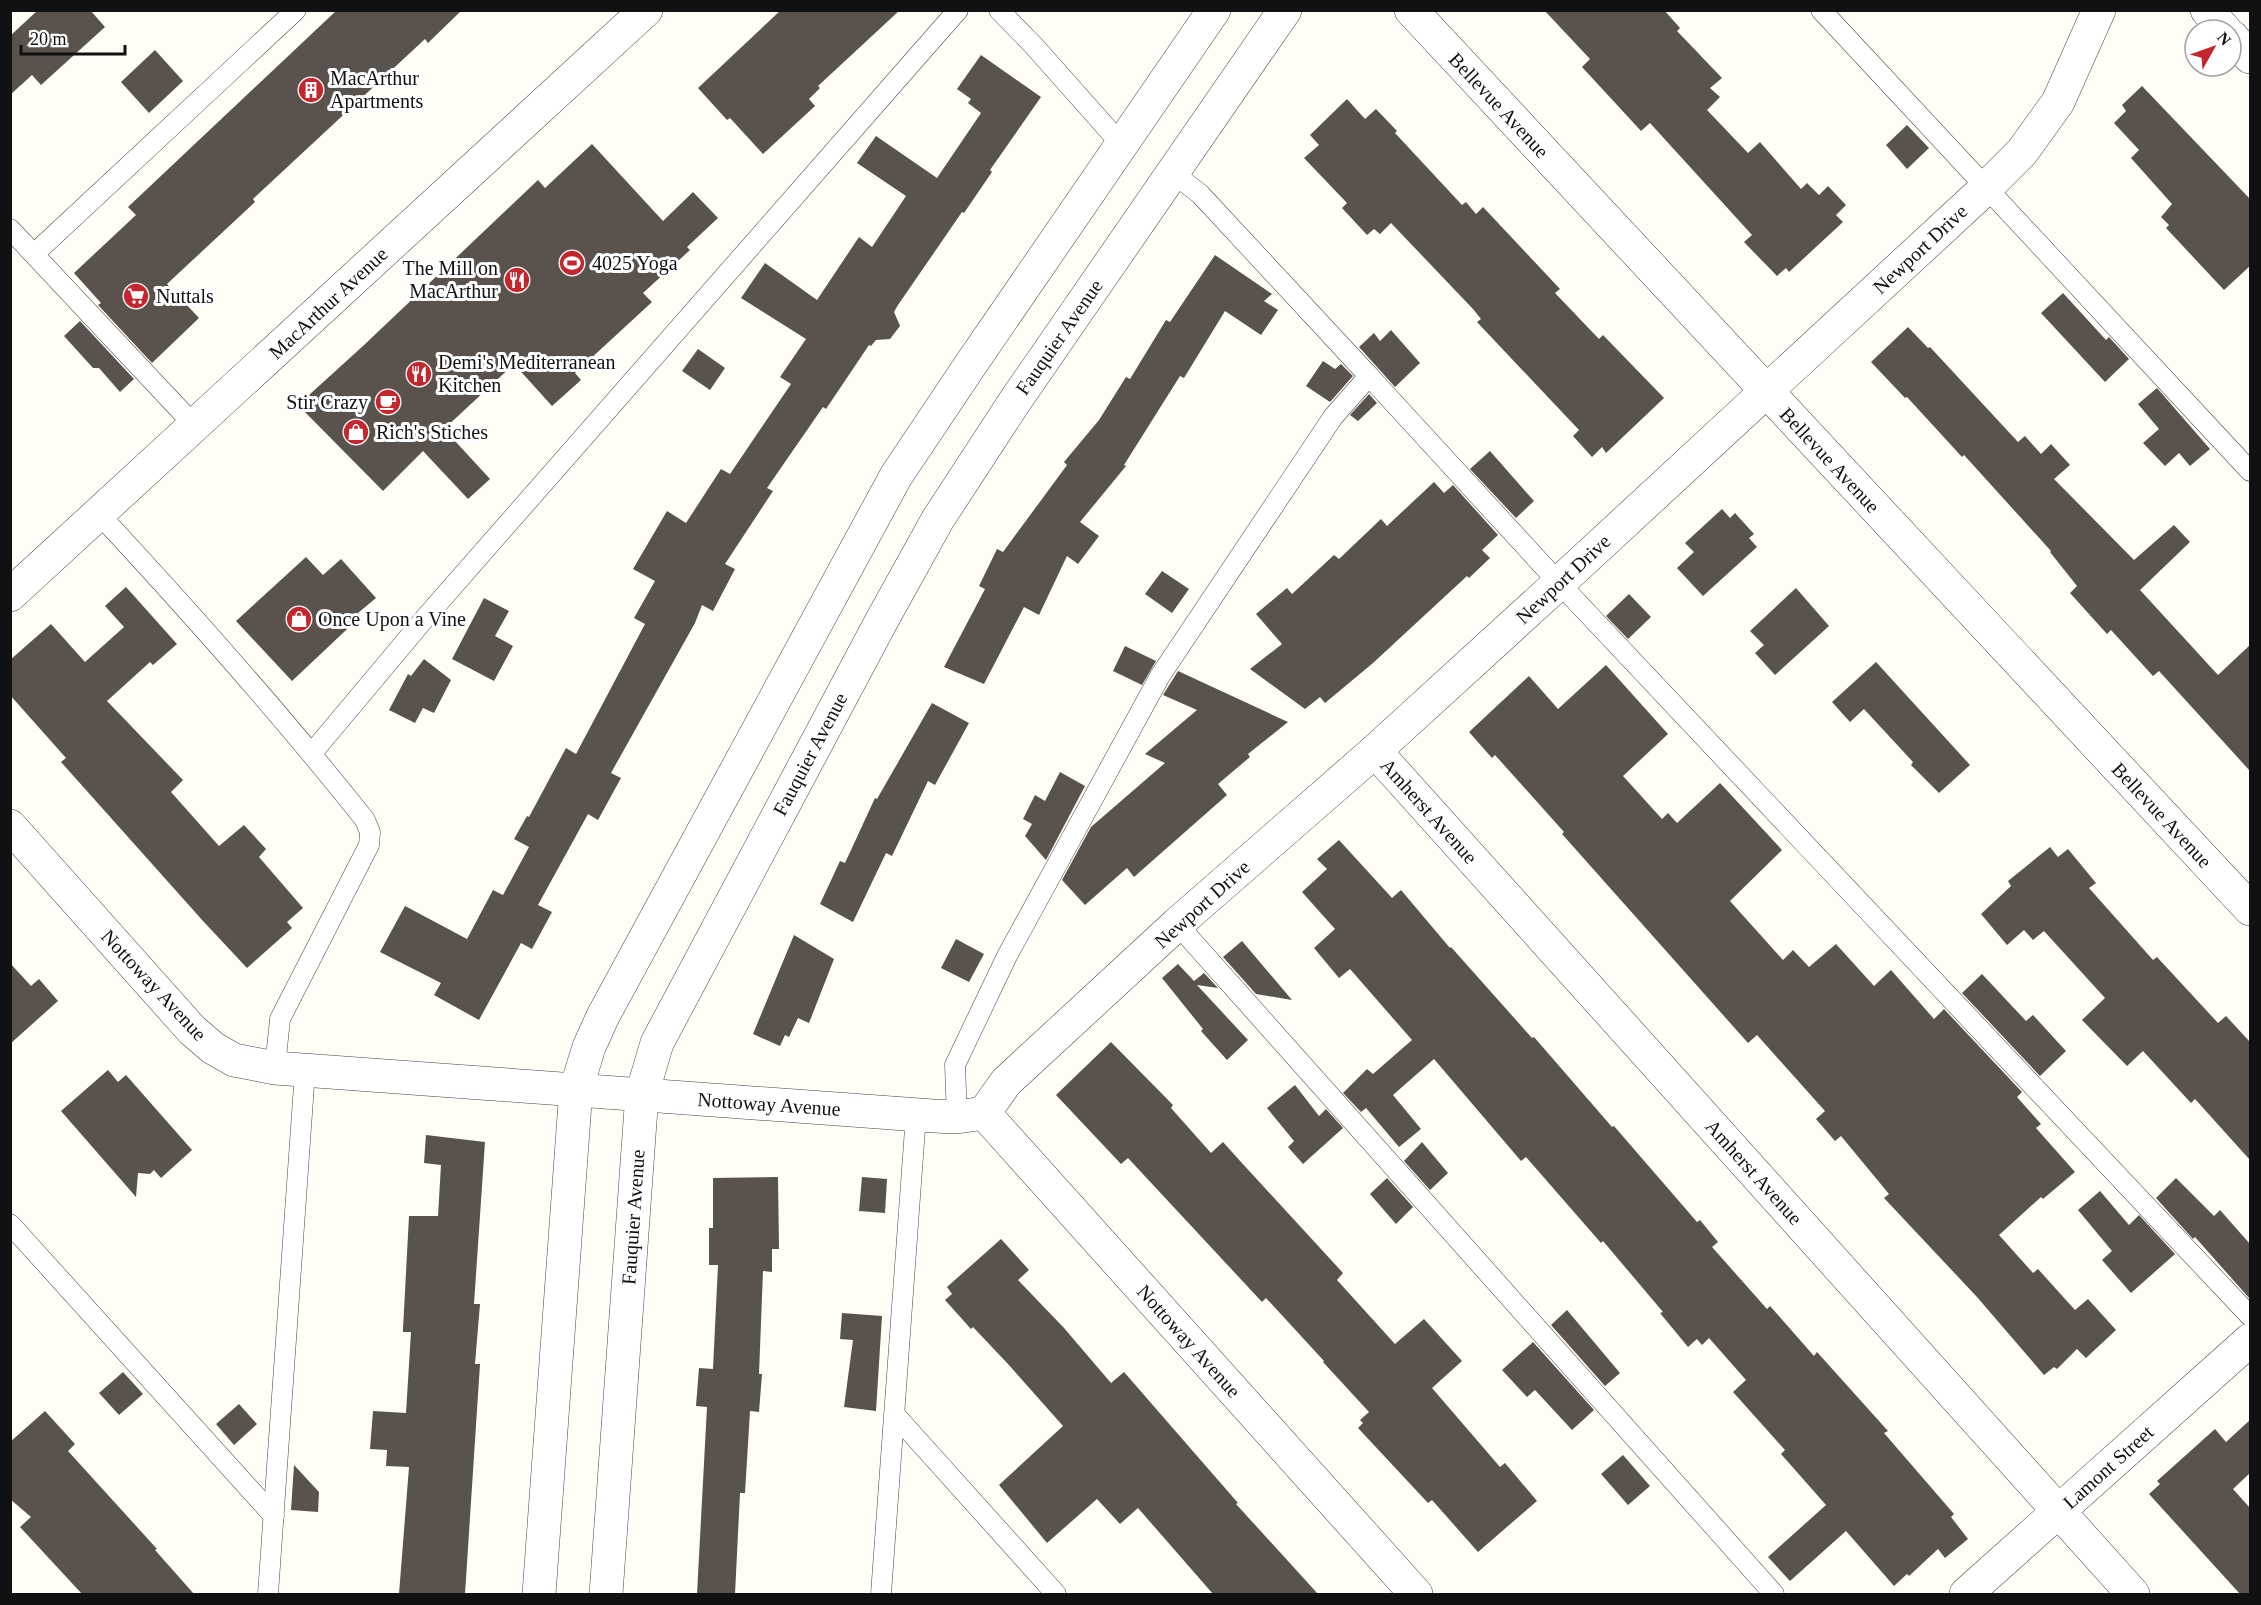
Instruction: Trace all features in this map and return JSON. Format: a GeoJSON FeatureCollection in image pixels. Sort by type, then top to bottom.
{"type":"FeatureCollection","features":[{"type":"Feature","properties":{"kind":"street","name":"MacArthur Avenue"},"geometry":{"type":"LineString","coordinates":[[10,595],[645,10]]}},
{"type":"Feature","properties":{"kind":"street"},"geometry":{"type":"LineString","coordinates":[[539,1594],[576,1089],[589,1047],[603,1016],[896,476],[1214,10]]}},
{"type":"Feature","properties":{"kind":"street","name":"Fauquier Avenue"},"geometry":{"type":"LineString","coordinates":[[606,1594],[642,1094],[657,1043],[938,519],[1021,392],[1285,10]]}},
{"type":"Feature","properties":{"kind":"street","name":"Bellevue Avenue"},"geometry":{"type":"LineString","coordinates":[[1411,10],[2250,909]]}},
{"type":"Feature","properties":{"kind":"street","name":"Newport Drive"},"geometry":{"type":"LineString","coordinates":[[970,1115],[1177,924],[1375,751],[1986,188],[2022,152],[2058,102],[2100,10]]}},
{"type":"Feature","properties":{"kind":"street","name":"Amherst Avenue"},"geometry":{"type":"LineString","coordinates":[[1375,751],[2133,1594]]}},
{"type":"Feature","properties":{"kind":"street","name":"Nottoway Avenue"},"geometry":{"type":"LineString","coordinates":[[10,826],[192,1030],[213,1048],[234,1060],[290,1070],[916,1114],[970,1115],[1416,1594]]}},
{"type":"Feature","properties":{"kind":"street","name":"Lamont Street"},"geometry":{"type":"LineString","coordinates":[[1966,1594],[2250,1340]]}},
{"type":"Feature","properties":{"kind":"lane"},"geometry":{"type":"LineString","coordinates":[[34,254],[296,10]]}},
{"type":"Feature","properties":{"kind":"lane"},"geometry":{"type":"LineString","coordinates":[[312,753],[426,617],[958,10]]}},
{"type":"Feature","properties":{"kind":"lane"},"geometry":{"type":"LineString","coordinates":[[999,10],[1121,144]]}},
{"type":"Feature","properties":{"kind":"lane"},"geometry":{"type":"LineString","coordinates":[[1821,10],[2250,471]]}},
{"type":"Feature","properties":{"kind":"lane"},"geometry":{"type":"LineString","coordinates":[[1173,173],[1200,194],[1559,583],[2250,1316]]}},
{"type":"Feature","properties":{"kind":"lane"},"geometry":{"type":"LineString","coordinates":[[10,229],[195,426]]}},
{"type":"Feature","properties":{"kind":"lane"},"geometry":{"type":"LineString","coordinates":[[970,1115],[955,1065],[1007,956],[1160,676],[1333,417],[1369,376]]}},
{"type":"Feature","properties":{"kind":"lane"},"geometry":{"type":"LineString","coordinates":[[99,514],[312,753],[365,820],[370,832],[369,844],[280,1019],[290,1070],[274,1516],[268,1594]]}},
{"type":"Feature","properties":{"kind":"lane"},"geometry":{"type":"LineString","coordinates":[[1177,924],[1774,1594]]}},
{"type":"Feature","properties":{"kind":"lane"},"geometry":{"type":"LineString","coordinates":[[881,1594],[896,1416],[916,1114]]}},
{"type":"Feature","properties":{"kind":"lane"},"geometry":{"type":"LineString","coordinates":[[10,1224],[274,1516]]}},
{"type":"Feature","properties":{"kind":"lane"},"geometry":{"type":"LineString","coordinates":[[896,1416],[1056,1594]]}},
{"type":"Feature","properties":{"kind":"building"},"geometry":{"type":"Polygon","coordinates":[[[38,10],[90,10],[105,27],[41,85],[32,75],[10,95],[10,36],[38,10]]]}},
{"type":"Feature","properties":{"kind":"building"},"geometry":{"type":"Polygon","coordinates":[[[337,10],[462,10],[428,43],[425,39],[253,199],[255,202],[167,284],[199,318],[152,363],[98,305],[101,303],[74,273],[136,215],[128,207],[337,10]]]}},
{"type":"Feature","properties":{"kind":"building"},"geometry":{"type":"Polygon","coordinates":[[[781,10],[900,10],[818,86],[820,88],[809,99],[815,106],[763,154],[698,88],[781,10]]]}},
{"type":"Feature","properties":{"kind":"building"},"geometry":{"type":"Polygon","coordinates":[[[1544,10],[1664,10],[1680,28],[1677,31],[1722,78],[1710,88],[1720,97],[1707,110],[1748,153],[1760,142],[1801,189],[1807,183],[1819,195],[1828,186],[1846,205],[1836,215],[1843,222],[1789,272],[1786,268],[1777,276],[1744,242],[1752,235],[1650,123],[1641,131],[1582,67],[1590,59],[1544,10]]]}},
{"type":"Feature","properties":{"kind":"building"},"geometry":{"type":"Polygon","coordinates":[[[155,50],[183,81],[149,113],[121,82],[155,50]]]}},
{"type":"Feature","properties":{"kind":"building"},"geometry":{"type":"Polygon","coordinates":[[[981,55],[1041,97],[990,170],[992,172],[964,213],[962,212],[898,305],[894,312],[900,326],[890,339],[876,340],[871,346],[869,345],[826,409],[823,407],[767,488],[773,491],[725,564],[735,569],[713,611],[702,605],[695,623],[611,773],[621,778],[598,820],[588,814],[538,905],[552,912],[532,949],[521,943],[479,1020],[434,995],[441,983],[380,952],[405,906],[467,939],[493,890],[503,895],[529,847],[514,839],[527,816],[529,817],[566,748],[576,754],[645,624],[634,618],[655,581],[633,569],[667,511],[686,523],[721,469],[730,474],[791,384],[780,377],[806,339],[741,298],[765,263],[817,300],[859,237],[872,247],[906,196],[857,163],[876,136],[937,178],[981,113],[968,103],[971,99],[957,89],[981,55]]]}},
{"type":"Feature","properties":{"kind":"building"},"geometry":{"type":"Polygon","coordinates":[[[2142,86],[2250,199],[2250,266],[2224,290],[2166,228],[2169,225],[2161,217],[2172,204],[2131,158],[2139,150],[2114,123],[2126,111],[2122,105],[2142,86]]]}},
{"type":"Feature","properties":{"kind":"building"},"geometry":{"type":"Polygon","coordinates":[[[1347,99],[1365,119],[1376,109],[1397,131],[1395,133],[1462,205],[1466,202],[1476,214],[1483,207],[1560,289],[1555,293],[1599,339],[1603,335],[1664,398],[1606,453],[1602,447],[1592,457],[1573,436],[1579,430],[1477,322],[1481,319],[1473,309],[1391,223],[1380,234],[1374,229],[1367,235],[1342,208],[1347,203],[1304,158],[1319,145],[1310,135],[1347,99]]]}},
{"type":"Feature","properties":{"kind":"building"},"geometry":{"type":"Polygon","coordinates":[[[1907,125],[1929,148],[1907,169],[1886,145],[1907,125]]]}},
{"type":"Feature","properties":{"kind":"building"},"geometry":{"type":"Polygon","coordinates":[[[592,144],[663,221],[693,192],[718,218],[687,247],[690,250],[643,293],[652,302],[575,373],[581,380],[552,406],[514,364],[444,429],[490,479],[468,499],[423,451],[383,491],[298,405],[538,180],[545,188],[592,144]]]}},
{"type":"Feature","properties":{"kind":"building"},"geometry":{"type":"Polygon","coordinates":[[[1215,255],[1272,294],[1264,301],[1278,310],[1261,335],[1225,311],[1184,378],[1180,376],[1124,465],[1126,466],[1080,522],[1099,536],[1078,564],[1067,556],[1039,615],[1024,607],[984,684],[944,667],[985,589],[979,586],[997,549],[1003,552],[1067,465],[1064,462],[1099,420],[1126,377],[1130,379],[1166,320],[1170,322],[1215,255]]]}},
{"type":"Feature","properties":{"kind":"building"},"geometry":{"type":"Polygon","coordinates":[[[2063,293],[2106,340],[2109,337],[2129,359],[2105,382],[2041,313],[2063,293]]]}},
{"type":"Feature","properties":{"kind":"building"},"geometry":{"type":"Polygon","coordinates":[[[80,321],[134,379],[120,392],[99,368],[93,368],[64,336],[80,321]]]}},
{"type":"Feature","properties":{"kind":"building"},"geometry":{"type":"Polygon","coordinates":[[[1908,327],[1928,348],[1930,347],[2018,442],[2025,436],[2041,454],[2051,444],[2070,465],[2054,479],[2134,560],[2174,525],[2190,542],[2140,590],[2218,675],[2250,645],[2250,771],[2159,671],[2153,676],[2111,630],[2107,634],[2070,593],[2077,586],[2051,551],[1964,455],[1962,457],[1871,362],[1908,327]]]}},
{"type":"Feature","properties":{"kind":"building"},"geometry":{"type":"Polygon","coordinates":[[[1391,330],[1420,363],[1395,387],[1359,347],[1374,333],[1380,341],[1391,330]]]}},
{"type":"Feature","properties":{"kind":"building"},"geometry":{"type":"Polygon","coordinates":[[[698,349],[725,368],[710,390],[682,371],[698,349]]]}},
{"type":"Feature","properties":{"kind":"building"},"geometry":{"type":"Polygon","coordinates":[[[1323,361],[1335,369],[1341,364],[1353,376],[1330,402],[1306,386],[1323,361]]]}},
{"type":"Feature","properties":{"kind":"building"},"geometry":{"type":"Polygon","coordinates":[[[2157,388],[2210,449],[2190,466],[2179,453],[2165,466],[2143,443],[2159,429],[2138,404],[2157,388]]]}},
{"type":"Feature","properties":{"kind":"building"},"geometry":{"type":"Polygon","coordinates":[[[1369,394],[1377,403],[1358,421],[1350,415],[1369,394]]]}},
{"type":"Feature","properties":{"kind":"building"},"geometry":{"type":"Polygon","coordinates":[[[1490,451],[1534,501],[1516,518],[1470,469],[1490,451]]]}},
{"type":"Feature","properties":{"kind":"building"},"geometry":{"type":"Polygon","coordinates":[[[1434,482],[1444,493],[1453,485],[1498,535],[1482,550],[1490,558],[1325,703],[1320,697],[1305,709],[1250,669],[1282,644],[1256,614],[1287,588],[1292,594],[1334,555],[1339,559],[1381,519],[1387,526],[1434,482]]]}},
{"type":"Feature","properties":{"kind":"building"},"geometry":{"type":"Polygon","coordinates":[[[1722,509],[1730,518],[1735,513],[1754,534],[1749,538],[1757,547],[1703,596],[1677,568],[1694,552],[1685,543],[1722,509]]]}},
{"type":"Feature","properties":{"kind":"building","name":"Once Upon a Vine"},"geometry":{"type":"Polygon","coordinates":[[[306,557],[323,575],[341,559],[376,598],[358,613],[361,616],[292,681],[236,621],[306,557]]]}},
{"type":"Feature","properties":{"kind":"building"},"geometry":{"type":"Polygon","coordinates":[[[1162,571],[1189,589],[1172,613],[1145,594],[1162,571]]]}},
{"type":"Feature","properties":{"kind":"building"},"geometry":{"type":"Polygon","coordinates":[[[126,587],[177,644],[153,665],[150,662],[107,701],[183,780],[171,792],[219,846],[244,825],[266,849],[259,857],[303,908],[287,922],[292,928],[247,968],[61,762],[66,758],[10,695],[10,660],[51,624],[85,662],[124,627],[105,606],[126,587]]]}},
{"type":"Feature","properties":{"kind":"building"},"geometry":{"type":"Polygon","coordinates":[[[1796,588],[1829,626],[1775,675],[1755,653],[1764,645],[1750,631],[1796,588]]]}},
{"type":"Feature","properties":{"kind":"building"},"geometry":{"type":"Polygon","coordinates":[[[1629,594],[1651,617],[1628,639],[1606,616],[1629,594]]]}},
{"type":"Feature","properties":{"kind":"building"},"geometry":{"type":"Polygon","coordinates":[[[484,598],[509,611],[495,636],[513,646],[494,681],[452,659],[484,598]]]}},
{"type":"Feature","properties":{"kind":"building"},"geometry":{"type":"Polygon","coordinates":[[[1125,646],[1156,661],[1142,685],[1113,671],[1125,646]]]}},
{"type":"Feature","properties":{"kind":"building"},"geometry":{"type":"Polygon","coordinates":[[[424,659],[451,680],[434,713],[423,708],[415,723],[389,710],[408,674],[411,676],[424,659]]]}},
{"type":"Feature","properties":{"kind":"building"},"geometry":{"type":"Polygon","coordinates":[[[1876,662],[1970,765],[1939,793],[1911,765],[1913,762],[1864,709],[1850,722],[1832,702],[1876,662]]]}},
{"type":"Feature","properties":{"kind":"building"},"geometry":{"type":"Polygon","coordinates":[[[1606,665],[1668,734],[1623,776],[1662,819],[1668,813],[1677,823],[1720,783],[1782,850],[1730,901],[1783,960],[1793,950],[1809,967],[1836,944],[1874,986],[1891,970],[1934,1019],[1944,1009],[2022,1092],[2017,1097],[2041,1124],[2036,1128],[2075,1172],[2043,1199],[2041,1197],[1999,1235],[2033,1273],[2038,1269],[2075,1310],[2088,1299],[2116,1330],[2086,1358],[2077,1349],[2057,1369],[2054,1367],[2044,1375],[1977,1297],[1884,1198],[1889,1194],[1841,1136],[1835,1141],[1816,1119],[1825,1111],[1757,1035],[1748,1043],[1562,834],[1564,832],[1495,755],[1492,758],[1469,732],[1529,676],[1558,709],[1606,665]]]}},
{"type":"Feature","properties":{"kind":"building"},"geometry":{"type":"Polygon","coordinates":[[[1178,671],[1288,722],[1248,754],[1250,757],[1218,784],[1227,795],[1134,877],[1127,868],[1085,905],[1062,880],[1091,827],[1165,763],[1145,754],[1197,710],[1163,695],[1178,671]]]}},
{"type":"Feature","properties":{"kind":"building"},"geometry":{"type":"Polygon","coordinates":[[[932,703],[969,723],[935,785],[928,781],[892,856],[886,853],[853,922],[820,904],[840,861],[845,863],[875,798],[877,799],[932,703]]]}},
{"type":"Feature","properties":{"kind":"building"},"geometry":{"type":"Polygon","coordinates":[[[1060,772],[1085,786],[1046,860],[1025,836],[1032,824],[1023,819],[1035,795],[1045,801],[1060,772]]]}},
{"type":"Feature","properties":{"kind":"building"},"geometry":{"type":"Polygon","coordinates":[[[1339,840],[1392,898],[1401,890],[1450,948],[1532,1038],[1534,1037],[1697,1222],[1700,1220],[1718,1242],[1712,1247],[1767,1309],[1770,1306],[1814,1356],[1817,1352],[1888,1431],[1884,1433],[1954,1514],[1951,1517],[1968,1539],[1945,1558],[1938,1549],[1909,1576],[1907,1574],[1894,1586],[1846,1531],[1790,1581],[1768,1557],[1826,1505],[1781,1454],[1785,1450],[1733,1392],[1746,1380],[1709,1338],[1702,1345],[1697,1339],[1688,1347],[1660,1313],[1663,1312],[1603,1241],[1601,1243],[1526,1157],[1521,1161],[1434,1059],[1393,1095],[1421,1129],[1399,1147],[1366,1108],[1361,1112],[1343,1093],[1367,1069],[1373,1074],[1412,1040],[1350,969],[1339,978],[1314,948],[1335,929],[1302,892],[1327,869],[1317,859],[1339,840]]]}},
{"type":"Feature","properties":{"kind":"building"},"geometry":{"type":"Polygon","coordinates":[[[2050,847],[2058,857],[2068,849],[2096,883],[2089,888],[2153,960],[2157,957],[2218,1023],[2226,1016],[2250,1042],[2250,1160],[2195,1099],[2191,1103],[2143,1051],[2127,1066],[2082,1020],[2105,998],[2044,931],[2033,940],[2024,930],[2007,945],[1981,914],[2011,886],[2008,881],[2050,847]]]}},
{"type":"Feature","properties":{"kind":"building"},"geometry":{"type":"Polygon","coordinates":[[[794,935],[834,959],[809,1023],[798,1018],[789,1037],[785,1035],[780,1046],[753,1034],[794,935]]]}},
{"type":"Feature","properties":{"kind":"building"},"geometry":{"type":"Polygon","coordinates":[[[956,939],[984,954],[969,982],[941,968],[956,939]]]}},
{"type":"Feature","properties":{"kind":"building"},"geometry":{"type":"Polygon","coordinates":[[[1242,941],[1292,1000],[1256,994],[1223,957],[1242,941]]]}},
{"type":"Feature","properties":{"kind":"building"},"geometry":{"type":"Polygon","coordinates":[[[10,963],[31,986],[39,979],[58,1001],[10,1044],[10,963]]]}},
{"type":"Feature","properties":{"kind":"building"},"geometry":{"type":"Polygon","coordinates":[[[1178,964],[1194,981],[1204,973],[1218,988],[1197,985],[1248,1040],[1227,1060],[1201,1031],[1203,1029],[1162,978],[1178,964]]]}},
{"type":"Feature","properties":{"kind":"building"},"geometry":{"type":"Polygon","coordinates":[[[1982,974],[2026,1021],[2033,1015],[2066,1051],[2040,1076],[1962,993],[1982,974]]]}},
{"type":"Feature","properties":{"kind":"building"},"geometry":{"type":"Polygon","coordinates":[[[1111,1042],[1173,1105],[1171,1108],[1211,1153],[1223,1142],[1343,1273],[1337,1280],[1395,1344],[1424,1319],[1462,1361],[1432,1388],[1500,1467],[1505,1463],[1537,1501],[1478,1552],[1432,1500],[1428,1503],[1358,1428],[1363,1423],[1360,1420],[1369,1412],[1266,1298],[1262,1302],[1128,1158],[1121,1164],[1056,1095],[1111,1042]]]}},
{"type":"Feature","properties":{"kind":"building"},"geometry":{"type":"Polygon","coordinates":[[[108,1070],[118,1082],[126,1075],[192,1150],[161,1178],[154,1170],[150,1174],[138,1173],[136,1197],[61,1111],[108,1070]]]}},
{"type":"Feature","properties":{"kind":"building"},"geometry":{"type":"Polygon","coordinates":[[[1295,1085],[1319,1116],[1326,1109],[1343,1128],[1303,1164],[1288,1147],[1294,1141],[1267,1108],[1295,1085]]]}},
{"type":"Feature","properties":{"kind":"building"},"geometry":{"type":"Polygon","coordinates":[[[426,1135],[485,1142],[474,1304],[480,1304],[475,1364],[480,1364],[465,1594],[399,1594],[409,1467],[386,1466],[387,1450],[370,1449],[373,1411],[406,1413],[411,1332],[403,1332],[403,1329],[409,1216],[438,1216],[441,1165],[424,1163],[426,1135]]]}},
{"type":"Feature","properties":{"kind":"building"},"geometry":{"type":"Polygon","coordinates":[[[1422,1142],[1448,1173],[1430,1190],[1404,1161],[1422,1142]]]}},
{"type":"Feature","properties":{"kind":"building"},"geometry":{"type":"Polygon","coordinates":[[[778,1177],[779,1249],[772,1249],[772,1272],[763,1271],[759,1374],[762,1374],[759,1412],[750,1411],[745,1493],[740,1493],[735,1594],[697,1594],[707,1407],[696,1406],[699,1368],[713,1369],[718,1265],[709,1265],[709,1228],[713,1228],[713,1178],[778,1177]]]}},
{"type":"Feature","properties":{"kind":"building"},"geometry":{"type":"Polygon","coordinates":[[[862,1177],[887,1179],[885,1213],[859,1211],[862,1177]]]}},
{"type":"Feature","properties":{"kind":"building"},"geometry":{"type":"Polygon","coordinates":[[[1387,1178],[1413,1207],[1396,1224],[1370,1194],[1387,1178]]]}},
{"type":"Feature","properties":{"kind":"building"},"geometry":{"type":"Polygon","coordinates":[[[2176,1178],[2214,1216],[2220,1210],[2250,1244],[2250,1299],[2195,1237],[2193,1239],[2156,1198],[2176,1178]]]}},
{"type":"Feature","properties":{"kind":"building"},"geometry":{"type":"Polygon","coordinates":[[[2100,1191],[2129,1225],[2139,1215],[2175,1254],[2131,1293],[2102,1260],[2112,1251],[2078,1210],[2100,1191]]]}},
{"type":"Feature","properties":{"kind":"building"},"geometry":{"type":"Polygon","coordinates":[[[1001,1239],[1029,1270],[1018,1280],[1064,1328],[1111,1383],[1124,1372],[1238,1503],[1236,1504],[1318,1594],[1213,1594],[1138,1508],[1120,1524],[1097,1499],[1047,1543],[999,1485],[1063,1426],[1008,1364],[973,1327],[971,1329],[945,1300],[952,1294],[947,1287],[1001,1239]]]}},
{"type":"Feature","properties":{"kind":"building"},"geometry":{"type":"Polygon","coordinates":[[[1567,1310],[1620,1373],[1605,1386],[1551,1325],[1567,1310]]]}},
{"type":"Feature","properties":{"kind":"building"},"geometry":{"type":"Polygon","coordinates":[[[842,1313],[882,1316],[876,1411],[844,1407],[853,1340],[840,1339],[842,1313]]]}},
{"type":"Feature","properties":{"kind":"building"},"geometry":{"type":"Polygon","coordinates":[[[1533,1342],[1594,1410],[1572,1430],[1535,1390],[1527,1397],[1502,1370],[1533,1342]]]}},
{"type":"Feature","properties":{"kind":"building"},"geometry":{"type":"Polygon","coordinates":[[[123,1372],[143,1394],[119,1415],[99,1393],[123,1372]]]}},
{"type":"Feature","properties":{"kind":"building"},"geometry":{"type":"Polygon","coordinates":[[[239,1404],[257,1424],[234,1445],[216,1424],[239,1404]]]}},
{"type":"Feature","properties":{"kind":"building"},"geometry":{"type":"Polygon","coordinates":[[[45,1411],[75,1444],[68,1451],[157,1549],[155,1550],[194,1594],[82,1594],[20,1527],[31,1517],[10,1499],[10,1442],[45,1411]]]}},
{"type":"Feature","properties":{"kind":"building"},"geometry":{"type":"Polygon","coordinates":[[[2250,1420],[2250,1473],[2233,1489],[2250,1508],[2250,1594],[2240,1594],[2149,1494],[2160,1484],[2157,1481],[2215,1429],[2226,1442],[2250,1420]]]}},
{"type":"Feature","properties":{"kind":"building"},"geometry":{"type":"Polygon","coordinates":[[[1623,1455],[1650,1486],[1628,1505],[1601,1474],[1623,1455]]]}},
{"type":"Feature","properties":{"kind":"building"},"geometry":{"type":"Polygon","coordinates":[[[294,1465],[319,1492],[318,1512],[291,1510],[294,1465]]]}},
{"type":"Feature","properties":{"kind":"place","name":"MacArthur Apartments"},"geometry":{"type":"Point","coordinates":[311,90]}},
{"type":"Feature","properties":{"kind":"place","name":"4025 Yoga"},"geometry":{"type":"Point","coordinates":[572,263]}},
{"type":"Feature","properties":{"kind":"place","name":"The Mill on MacArthur"},"geometry":{"type":"Point","coordinates":[517,280]}},
{"type":"Feature","properties":{"kind":"place","name":"Nuttals"},"geometry":{"type":"Point","coordinates":[136,296]}},
{"type":"Feature","properties":{"kind":"place","name":"Demi's Mediterranean Kitchen"},"geometry":{"type":"Point","coordinates":[419,374]}},
{"type":"Feature","properties":{"kind":"place","name":"Stir Crazy"},"geometry":{"type":"Point","coordinates":[388,402]}},
{"type":"Feature","properties":{"kind":"place","name":"Rich's Stiches"},"geometry":{"type":"Point","coordinates":[356,432]}},
{"type":"Feature","properties":{"kind":"place","name":"Once Upon a Vine"},"geometry":{"type":"Point","coordinates":[299,619]}}]}
